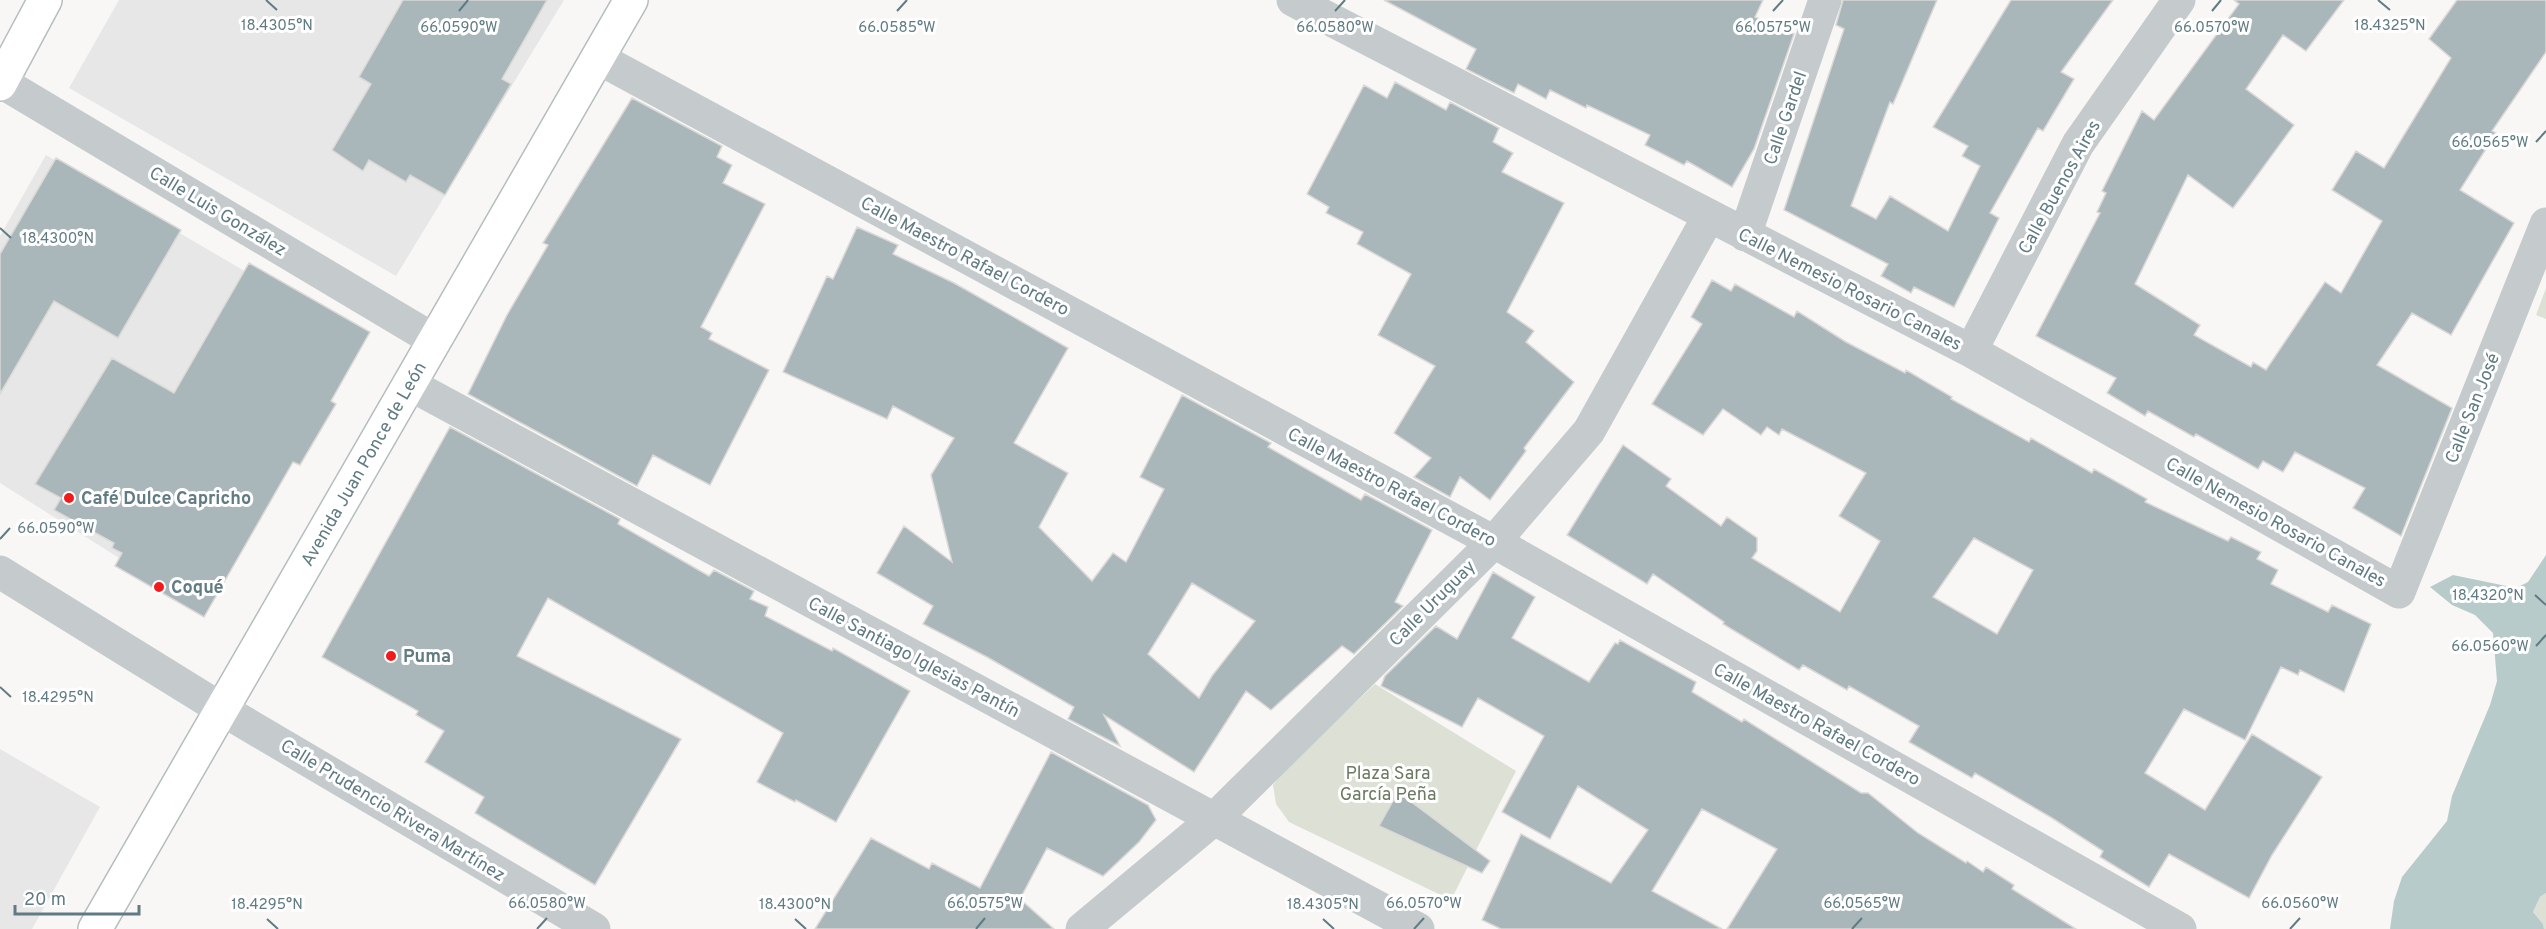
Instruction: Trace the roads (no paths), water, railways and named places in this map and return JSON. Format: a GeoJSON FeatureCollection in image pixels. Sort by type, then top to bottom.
{"type":"FeatureCollection","features":[{"type":"Feature","properties":{"kind":"main road"},"geometry":{"type":"LineString","coordinates":[[1,83],[45,0]]}},
{"type":"Feature","properties":{"kind":"main road","name":"Avenida Juan Ponce de León"},"geometry":{"type":"LineString","coordinates":[[95,929],[411,385],[434,340],[631,0]]}},
{"type":"Feature","properties":{"kind":"street","name":"Calle Nemesio Rosario Canales"},"geometry":{"type":"LineString","coordinates":[[1293,0],[1971,351],[2399,592]]}},
{"type":"Feature","properties":{"kind":"street","name":"Calle Gardel"},"geometry":{"type":"LineString","coordinates":[[1745,236],[1825,0]]}},
{"type":"Feature","properties":{"kind":"street","name":"Calle Buenos Aires"},"geometry":{"type":"LineString","coordinates":[[1971,351],[2078,144],[2179,0]]}},
{"type":"Feature","properties":{"kind":"street","name":"Calle Maestro Rafael Cordero"},"geometry":{"type":"LineString","coordinates":[[598,58],[1494,542],[2180,929]]}},
{"type":"Feature","properties":{"kind":"street","name":"Calle Luis González"},"geometry":{"type":"LineString","coordinates":[[1,83],[434,340]]}},
{"type":"Feature","properties":{"kind":"street","name":"Calle Uruguay"},"geometry":{"type":"LineString","coordinates":[[1082,929],[1214,819],[1494,542],[1589,431],[1709,216]]}},
{"type":"Feature","properties":{"kind":"street","name":"Calle San José"},"geometry":{"type":"LineString","coordinates":[[2399,592],[2546,224]]}},
{"type":"Feature","properties":{"kind":"street","name":"Calle Santiago Iglesias Pantín"},"geometry":{"type":"LineString","coordinates":[[411,385],[1418,929]]}},
{"type":"Feature","properties":{"kind":"street","name":"Calle Prudencio Rivera Martínez"},"geometry":{"type":"LineString","coordinates":[[0,572],[223,710],[594,929]]}},
{"type":"Feature","properties":{"kind":"place","name":"Café Dulce Capricho"},"geometry":{"type":"Point","coordinates":[69,498]}},
{"type":"Feature","properties":{"kind":"place","name":"Coqué"},"geometry":{"type":"Point","coordinates":[159,587]}},
{"type":"Feature","properties":{"kind":"place","name":"Puma"},"geometry":{"type":"Point","coordinates":[391,656]}},
{"type":"Feature","properties":{"kind":"park label","name":"Plaza Sara García Peña"},"geometry":{"type":"Point","coordinates":[1388,783]}}]}
